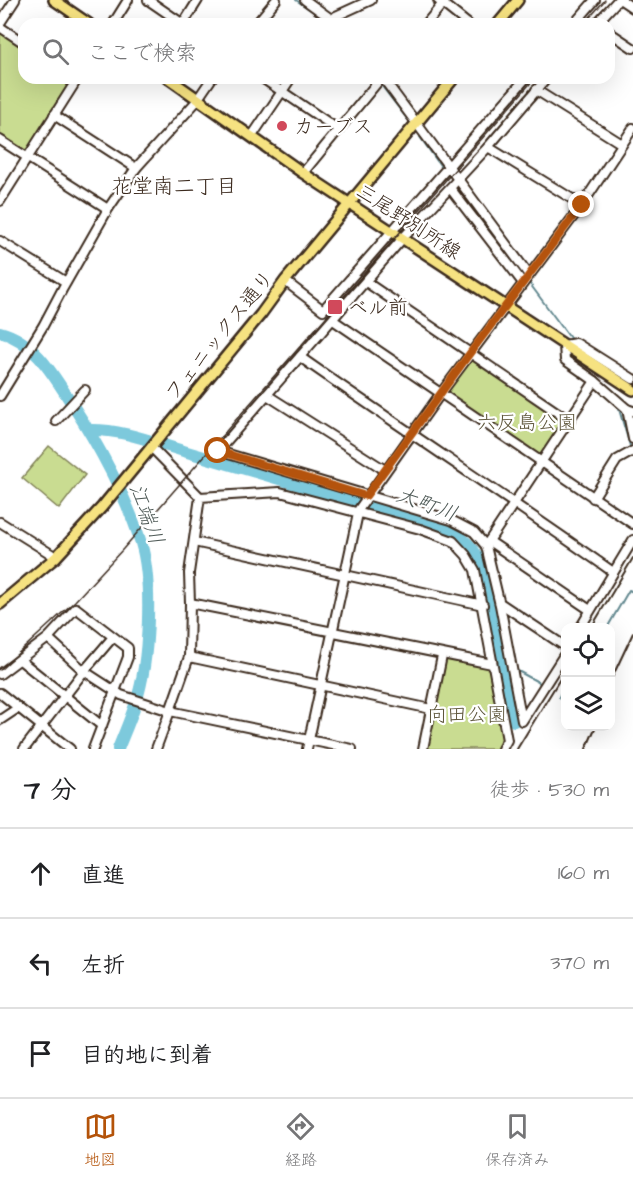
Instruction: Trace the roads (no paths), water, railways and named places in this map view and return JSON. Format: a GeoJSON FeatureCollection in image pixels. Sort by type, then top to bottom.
{"type":"FeatureCollection","features":[{"type":"Feature","properties":{"kind":"main road"},"geometry":{"type":"LineString","coordinates":[[54,0],[81,18]]}},
{"type":"Feature","properties":{"kind":"main road"},"geometry":{"type":"LineString","coordinates":[[503,18],[518,0]]}},
{"type":"Feature","properties":{"kind":"main road","name":"三尾野別所線"},"geometry":{"type":"LineString","coordinates":[[177,84],[303,173],[633,390]]}},
{"type":"Feature","properties":{"kind":"main road","name":"フェニックス通り"},"geometry":{"type":"LineString","coordinates":[[0,604],[56,557],[102,507],[285,281],[449,84]]}},
{"type":"Feature","properties":{"kind":"street"},"geometry":{"type":"LineString","coordinates":[[15,0],[0,25],[18,38]]}},
{"type":"Feature","properties":{"kind":"street"},"geometry":{"type":"LineString","coordinates":[[117,18],[128,0]]}},
{"type":"Feature","properties":{"kind":"street"},"geometry":{"type":"LineString","coordinates":[[148,0],[174,18]]}},
{"type":"Feature","properties":{"kind":"street"},"geometry":{"type":"LineString","coordinates":[[187,18],[198,0]]}},
{"type":"Feature","properties":{"kind":"street"},"geometry":{"type":"LineString","coordinates":[[261,18],[276,0]]}},
{"type":"Feature","properties":{"kind":"street"},"geometry":{"type":"LineString","coordinates":[[306,0],[327,18]]}},
{"type":"Feature","properties":{"kind":"street"},"geometry":{"type":"LineString","coordinates":[[339,18],[371,0]]}},
{"type":"Feature","properties":{"kind":"street"},"geometry":{"type":"LineString","coordinates":[[579,18],[595,0]]}},
{"type":"Feature","properties":{"kind":"street"},"geometry":{"type":"LineString","coordinates":[[602,18],[620,0],[633,8]]}},
{"type":"Feature","properties":{"kind":"street"},"geometry":{"type":"LineString","coordinates":[[430,18],[442,1],[461,18]]}},
{"type":"Feature","properties":{"kind":"street"},"geometry":{"type":"LineString","coordinates":[[615,36],[633,48]]}},
{"type":"Feature","properties":{"kind":"street"},"geometry":{"type":"LineString","coordinates":[[0,201],[73,84]]}},
{"type":"Feature","properties":{"kind":"street"},"geometry":{"type":"LineString","coordinates":[[0,396],[42,328],[108,209],[136,168],[190,109],[208,84]]}},
{"type":"Feature","properties":{"kind":"street"},"geometry":{"type":"LineString","coordinates":[[271,84],[339,130]]}},
{"type":"Feature","properties":{"kind":"street"},"geometry":{"type":"LineString","coordinates":[[252,136],[287,84]]}},
{"type":"Feature","properties":{"kind":"street"},"geometry":{"type":"LineString","coordinates":[[303,173],[377,84]]}},
{"type":"Feature","properties":{"kind":"street"},"geometry":{"type":"LineString","coordinates":[[387,84],[529,275]]}},
{"type":"Feature","properties":{"kind":"street"},"geometry":{"type":"LineString","coordinates":[[285,281],[323,310],[521,84]]}},
{"type":"Feature","properties":{"kind":"street"},"geometry":{"type":"LineString","coordinates":[[542,84],[488,147],[403,238],[218,451],[365,498],[462,524],[488,544],[590,610]]}},
{"type":"Feature","properties":{"kind":"street"},"geometry":{"type":"LineString","coordinates":[[536,90],[622,144]]}},
{"type":"Feature","properties":{"kind":"street"},"geometry":{"type":"LineString","coordinates":[[54,115],[136,168]]}},
{"type":"Feature","properties":{"kind":"street"},"geometry":{"type":"LineString","coordinates":[[308,745],[358,510],[410,434],[582,205],[633,128]]}},
{"type":"Feature","properties":{"kind":"street"},"geometry":{"type":"LineString","coordinates":[[0,140],[108,209]]}},
{"type":"Feature","properties":{"kind":"street"},"geometry":{"type":"LineString","coordinates":[[488,147],[582,205]]}},
{"type":"Feature","properties":{"kind":"street"},"geometry":{"type":"LineString","coordinates":[[450,188],[523,283]]}},
{"type":"Feature","properties":{"kind":"street"},"geometry":{"type":"LineString","coordinates":[[0,241],[66,282]]}},
{"type":"Feature","properties":{"kind":"street"},"geometry":{"type":"LineString","coordinates":[[366,282],[570,421]]}},
{"type":"Feature","properties":{"kind":"street"},"geometry":{"type":"LineString","coordinates":[[333,320],[541,464],[633,524]]}},
{"type":"Feature","properties":{"kind":"street"},"geometry":{"type":"LineString","coordinates":[[633,379],[576,343],[564,345],[565,360],[630,410],[633,439]]}},
{"type":"Feature","properties":{"kind":"street"},"geometry":{"type":"LineString","coordinates":[[300,357],[613,572]]}},
{"type":"Feature","properties":{"kind":"street"},"geometry":{"type":"LineString","coordinates":[[561,658],[522,721],[488,544],[595,381]]}},
{"type":"Feature","properties":{"kind":"street"},"geometry":{"type":"LineString","coordinates":[[56,421],[86,390]]}},
{"type":"Feature","properties":{"kind":"street"},"geometry":{"type":"LineString","coordinates":[[267,395],[385,470]]}},
{"type":"Feature","properties":{"kind":"street"},"geometry":{"type":"LineString","coordinates":[[151,447],[200,497],[280,492],[358,510],[453,541],[471,562],[483,605],[507,740],[502,749]]}},
{"type":"Feature","properties":{"kind":"street"},"geometry":{"type":"LineString","coordinates":[[593,498],[617,460],[633,451]]}},
{"type":"Feature","properties":{"kind":"street"},"geometry":{"type":"LineString","coordinates":[[156,749],[168,710],[189,657],[189,573],[200,497]]}},
{"type":"Feature","properties":{"kind":"street"},"geometry":{"type":"LineString","coordinates":[[0,522],[56,557]]}},
{"type":"Feature","properties":{"kind":"street"},"geometry":{"type":"LineString","coordinates":[[582,623],[633,540]]}},
{"type":"Feature","properties":{"kind":"street"},"geometry":{"type":"LineString","coordinates":[[194,542],[483,605]]}},
{"type":"Feature","properties":{"kind":"street"},"geometry":{"type":"LineString","coordinates":[[190,603],[332,631],[442,656],[492,664]]}},
{"type":"Feature","properties":{"kind":"street"},"geometry":{"type":"LineString","coordinates":[[500,603],[561,646]]}},
{"type":"Feature","properties":{"kind":"street"},"geometry":{"type":"LineString","coordinates":[[0,674],[48,638],[76,608],[128,648],[119,693],[93,749]]}},
{"type":"Feature","properties":{"kind":"street"},"geometry":{"type":"LineString","coordinates":[[24,749],[113,637]]}},
{"type":"Feature","properties":{"kind":"street"},"geometry":{"type":"LineString","coordinates":[[48,638],[84,671],[119,693],[168,710],[308,745],[352,749]]}},
{"type":"Feature","properties":{"kind":"street"},"geometry":{"type":"LineString","coordinates":[[423,749],[442,656]]}},
{"type":"Feature","properties":{"kind":"street"},"geometry":{"type":"LineString","coordinates":[[189,657],[431,709]]}},
{"type":"Feature","properties":{"kind":"street"},"geometry":{"type":"LineString","coordinates":[[20,660],[102,726]]}},
{"type":"Feature","properties":{"kind":"street"},"geometry":{"type":"LineString","coordinates":[[0,693],[70,749]]}},
{"type":"Feature","properties":{"kind":"street"},"geometry":{"type":"LineString","coordinates":[[0,720],[18,708]]}},
{"type":"Feature","properties":{"kind":"waterway"},"geometry":{"type":"LineString","coordinates":[[296,0],[322,18]]}},
{"type":"Feature","properties":{"kind":"waterway"},"geometry":{"type":"LineString","coordinates":[[381,85],[407,119]]}},
{"type":"Feature","properties":{"kind":"waterway"},"geometry":{"type":"LineString","coordinates":[[420,137],[442,168]]}},
{"type":"Feature","properties":{"kind":"waterway"},"geometry":{"type":"LineString","coordinates":[[456,186],[522,274]]}},
{"type":"Feature","properties":{"kind":"waterway"},"geometry":{"type":"LineString","coordinates":[[530,284],[570,338]]}},
{"type":"Feature","properties":{"kind":"waterway","name":"江端川"},"geometry":{"type":"LineString","coordinates":[[0,332],[23,343],[33,351],[58,382],[92,436],[111,472],[141,543],[145,560],[148,601],[144,666],[136,702],[118,749]]}},
{"type":"Feature","properties":{"kind":"waterway"},"geometry":{"type":"LineString","coordinates":[[618,406],[630,446]]}},
{"type":"Feature","properties":{"kind":"waterway","name":"大町川"},"geometry":{"type":"LineString","coordinates":[[89,430],[102,430],[139,437],[439,526],[455,534],[473,550],[485,574],[514,721]]}},
{"type":"Feature","properties":{"kind":"waterway"},"geometry":{"type":"LineString","coordinates":[[610,623],[629,590],[633,592]]}},
{"type":"Feature","properties":{"kind":"waterway"},"geometry":{"type":"LineString","coordinates":[[503,673],[516,670],[549,688]]}},
{"type":"Feature","properties":{"kind":"waterway"},"geometry":{"type":"LineString","coordinates":[[561,693],[559,697],[561,698]]}},
{"type":"Feature","properties":{"kind":"tram line"},"geometry":{"type":"LineString","coordinates":[[589,18],[605,0]]}},
{"type":"Feature","properties":{"kind":"tram line"},"geometry":{"type":"LineString","coordinates":[[0,670],[75,601],[123,549],[530,84]]}},
{"type":"Feature","properties":{"kind":"railway"},"geometry":{"type":"LineString","coordinates":[[594,623],[633,558]]}},
{"type":"Feature","properties":{"kind":"railway"},"geometry":{"type":"LineString","coordinates":[[612,677],[633,633]]}},
{"type":"Feature","properties":{"kind":"railway"},"geometry":{"type":"LineString","coordinates":[[517,749],[561,677]]}},
{"type":"Feature","properties":{"kind":"railway"},"geometry":{"type":"LineString","coordinates":[[586,749],[594,731]]}},
{"type":"Feature","properties":{"kind":"place","name":"カーブス"},"geometry":{"type":"Point","coordinates":[282,126]}},
{"type":"Feature","properties":{"kind":"place","name":"ベル前"},"geometry":{"type":"Point","coordinates":[335,307]}},
{"type":"Feature","properties":{"kind":"district","name":"花堂南二丁目"},"geometry":{"type":"Point","coordinates":[174,186]}},
{"type":"Feature","properties":{"kind":"park label","name":"六反島公園"},"geometry":{"type":"Point","coordinates":[527,422]}},
{"type":"Feature","properties":{"kind":"park label","name":"向田公園"},"geometry":{"type":"Point","coordinates":[467,714]}}]}
